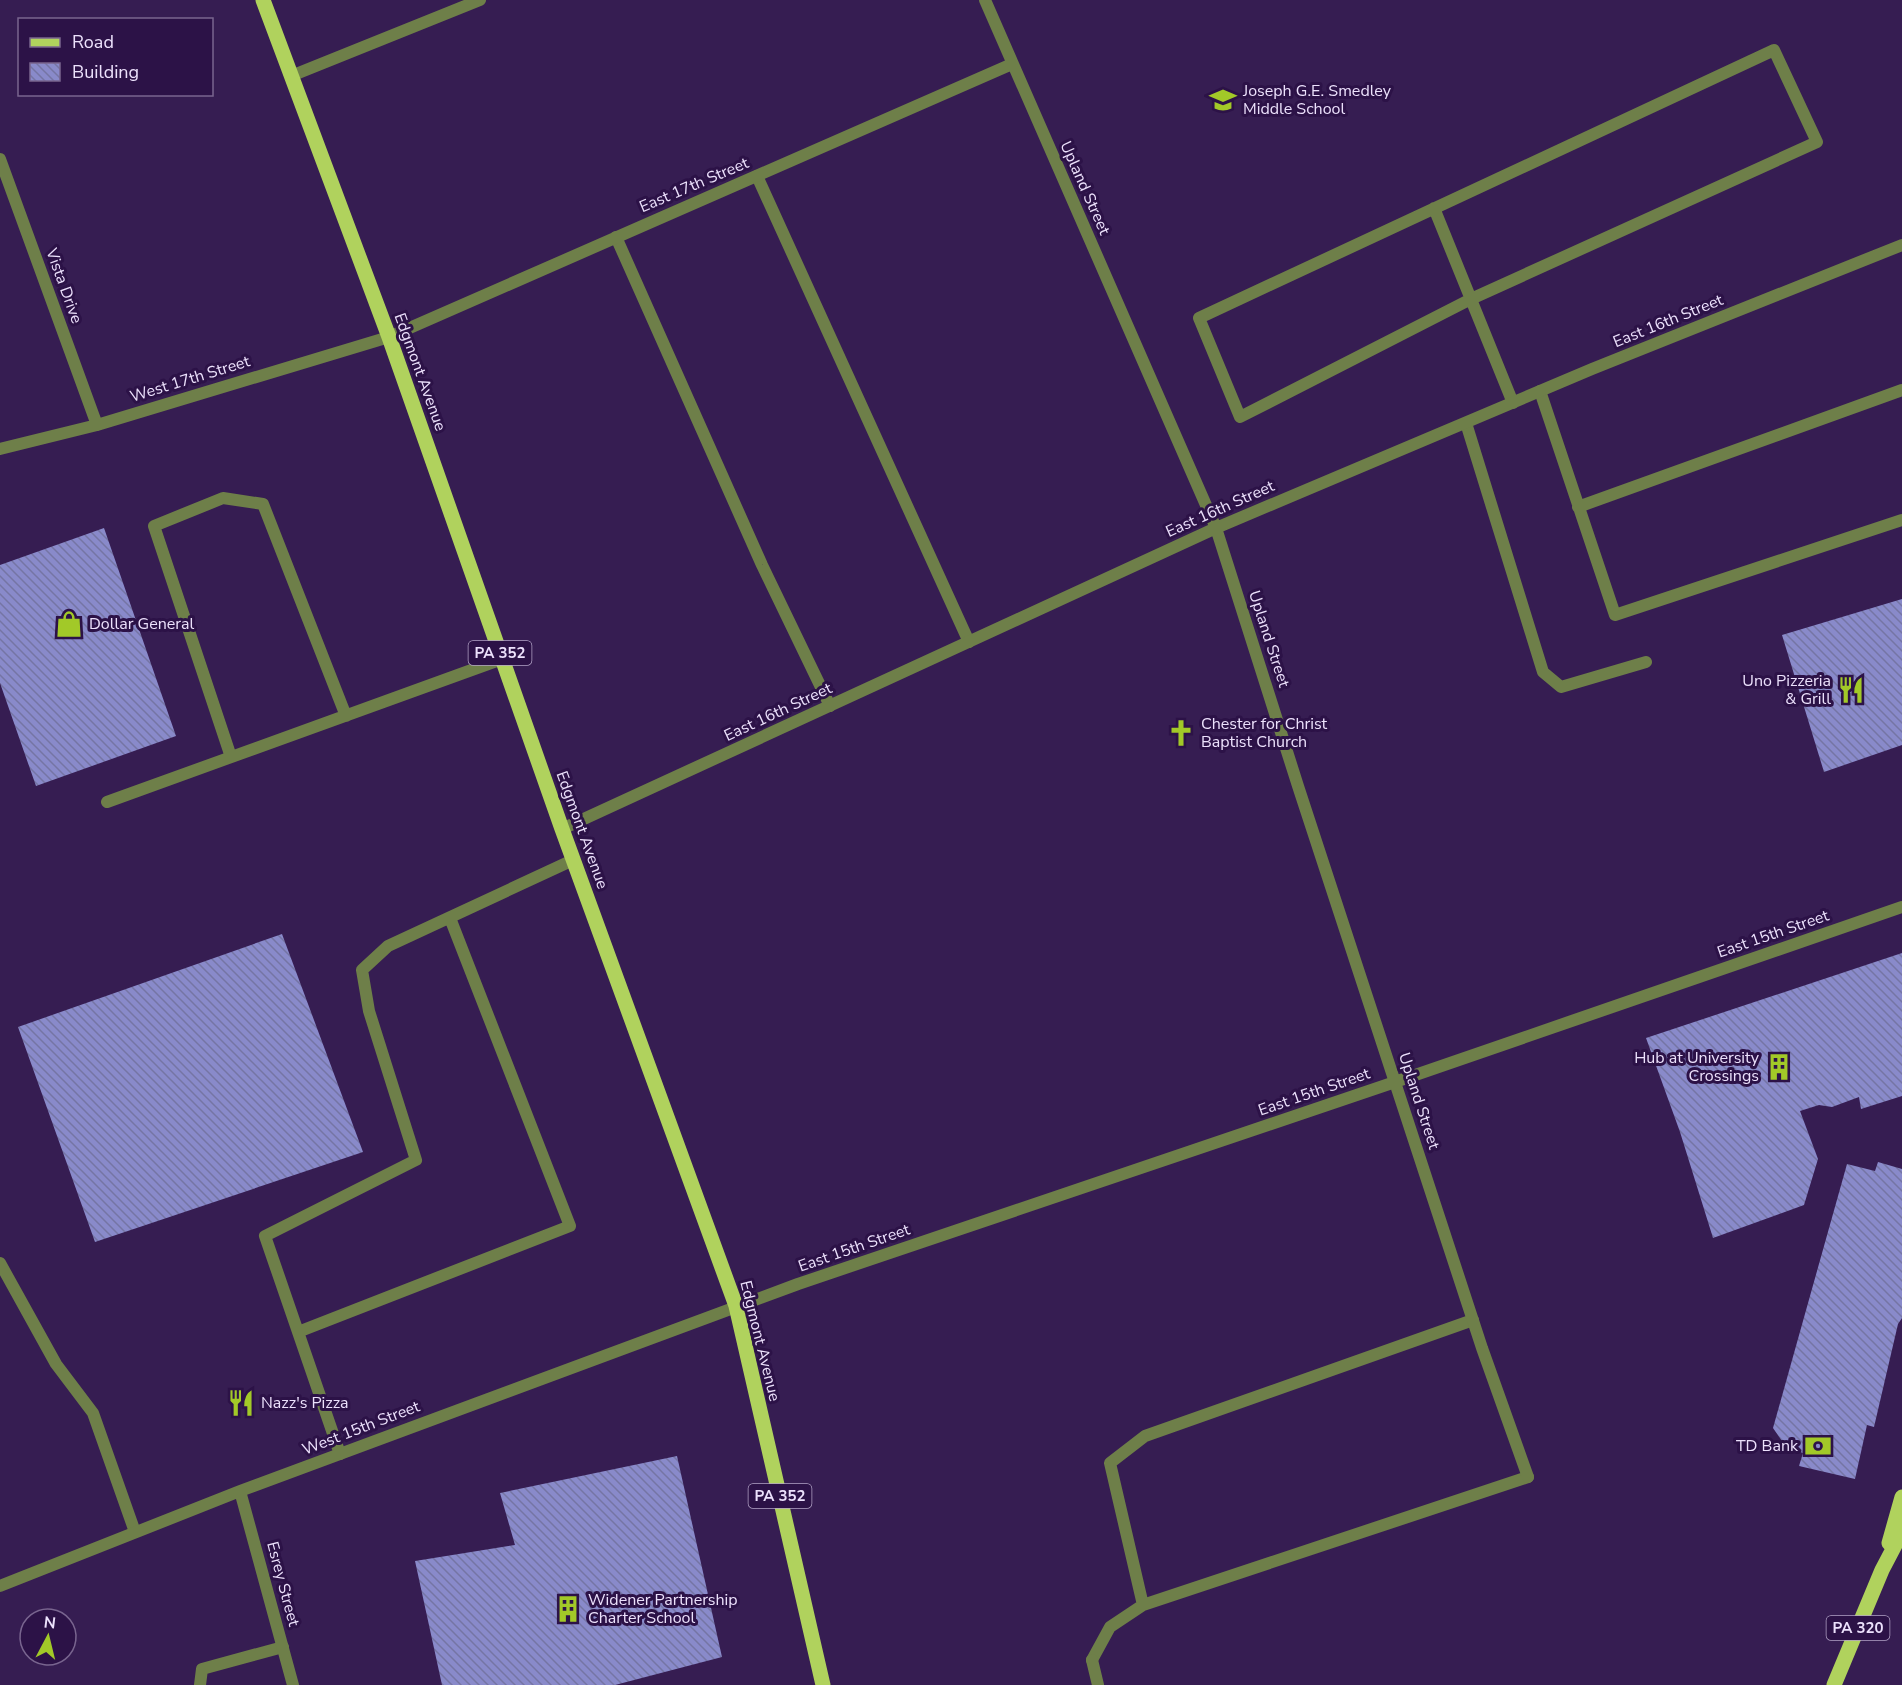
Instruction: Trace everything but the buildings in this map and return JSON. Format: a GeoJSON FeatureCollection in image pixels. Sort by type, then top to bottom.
{"type":"FeatureCollection","features":[{"type":"Feature","properties":{"kind":"main road","name":"Edgmont Avenue"},"geometry":{"type":"LineString","coordinates":[[263,0],[389,337],[562,830],[736,1306],[823,1685]]}},
{"type":"Feature","properties":{"kind":"main road","name":"PA 320"},"geometry":{"type":"LineString","coordinates":[[1882,1570],[1902,1497]]}},
{"type":"Feature","properties":{"kind":"main road","name":"PA 320"},"geometry":{"type":"LineString","coordinates":[[1834,1685],[1882,1570],[1902,1532]]}},
{"type":"Feature","properties":{"kind":"street"},"geometry":{"type":"LineString","coordinates":[[291,76],[480,0]]}},
{"type":"Feature","properties":{"kind":"street","name":"Upland Street"},"geometry":{"type":"LineString","coordinates":[[985,0],[1216,528],[1473,1320],[1528,1477],[1143,1605]]}},
{"type":"Feature","properties":{"kind":"street"},"geometry":{"type":"LineString","coordinates":[[1774,50],[1817,142],[1471,299],[1240,417],[1199,318],[1774,50]]}},
{"type":"Feature","properties":{"kind":"street","name":"East 17th Street"},"geometry":{"type":"LineString","coordinates":[[389,337],[1012,64]]}},
{"type":"Feature","properties":{"kind":"street","name":"Vista Drive"},"geometry":{"type":"LineString","coordinates":[[0,159],[97,425]]}},
{"type":"Feature","properties":{"kind":"street"},"geometry":{"type":"LineString","coordinates":[[757,176],[969,642]]}},
{"type":"Feature","properties":{"kind":"street"},"geometry":{"type":"LineString","coordinates":[[1434,208],[1513,403]]}},
{"type":"Feature","properties":{"kind":"street"},"geometry":{"type":"LineString","coordinates":[[616,237],[762,565],[830,706]]}},
{"type":"Feature","properties":{"kind":"street","name":"East 16th Street"},"geometry":{"type":"LineString","coordinates":[[562,830],[1216,528],[1540,391],[1902,245]]}},
{"type":"Feature","properties":{"kind":"street","name":"West 17th Street"},"geometry":{"type":"LineString","coordinates":[[0,449],[97,425],[389,337]]}},
{"type":"Feature","properties":{"kind":"street"},"geometry":{"type":"LineString","coordinates":[[1578,507],[1902,390]]}},
{"type":"Feature","properties":{"kind":"street"},"geometry":{"type":"LineString","coordinates":[[1540,391],[1615,615],[1902,520]]}},
{"type":"Feature","properties":{"kind":"street"},"geometry":{"type":"LineString","coordinates":[[1466,423],[1543,672],[1560,687],[1646,662]]}},
{"type":"Feature","properties":{"kind":"street"},"geometry":{"type":"LineString","coordinates":[[231,757],[154,526],[223,498],[263,504],[346,716]]}},
{"type":"Feature","properties":{"kind":"street"},"geometry":{"type":"LineString","coordinates":[[106,802],[502,659]]}},
{"type":"Feature","properties":{"kind":"street"},"geometry":{"type":"LineString","coordinates":[[340,1454],[265,1236],[416,1160],[369,1011],[362,970],[388,946],[573,860]]}},
{"type":"Feature","properties":{"kind":"street","name":"East 15th Street"},"geometry":{"type":"LineString","coordinates":[[736,1306],[1902,907]]}},
{"type":"Feature","properties":{"kind":"street"},"geometry":{"type":"LineString","coordinates":[[298,1332],[570,1226],[450,918]]}},
{"type":"Feature","properties":{"kind":"street"},"geometry":{"type":"LineString","coordinates":[[0,1263],[56,1364],[93,1413],[135,1532]]}},
{"type":"Feature","properties":{"kind":"street","name":"West 15th Street"},"geometry":{"type":"LineString","coordinates":[[0,1586],[240,1491],[736,1306]]}},
{"type":"Feature","properties":{"kind":"street"},"geometry":{"type":"LineString","coordinates":[[1098,1685],[1092,1660],[1110,1627],[1143,1605],[1110,1463],[1145,1436],[1473,1320]]}},
{"type":"Feature","properties":{"kind":"street","name":"Esrey Street"},"geometry":{"type":"LineString","coordinates":[[240,1491],[293,1685]]}},
{"type":"Feature","properties":{"kind":"street"},"geometry":{"type":"LineString","coordinates":[[200,1685],[202,1669],[283,1647]]}},
{"type":"Feature","properties":{"kind":"place","name":"Joseph G.E. Smedley Middle School"},"geometry":{"type":"Point","coordinates":[1223,100]}},
{"type":"Feature","properties":{"kind":"place","name":"Dollar General"},"geometry":{"type":"Point","coordinates":[69,624]}},
{"type":"Feature","properties":{"kind":"place","name":"Uno Pizzeria & Grill"},"geometry":{"type":"Point","coordinates":[1851,690]}},
{"type":"Feature","properties":{"kind":"place","name":"Chester for Christ Baptist Church"},"geometry":{"type":"Point","coordinates":[1181,733]}},
{"type":"Feature","properties":{"kind":"place","name":"Hub at University Crossings"},"geometry":{"type":"Point","coordinates":[1779,1067]}},
{"type":"Feature","properties":{"kind":"place","name":"Nazz's Pizza"},"geometry":{"type":"Point","coordinates":[241,1403]}},
{"type":"Feature","properties":{"kind":"place","name":"TD Bank"},"geometry":{"type":"Point","coordinates":[1818,1446]}},
{"type":"Feature","properties":{"kind":"place","name":"Widener Partnership Charter School"},"geometry":{"type":"Point","coordinates":[568,1609]}}]}
